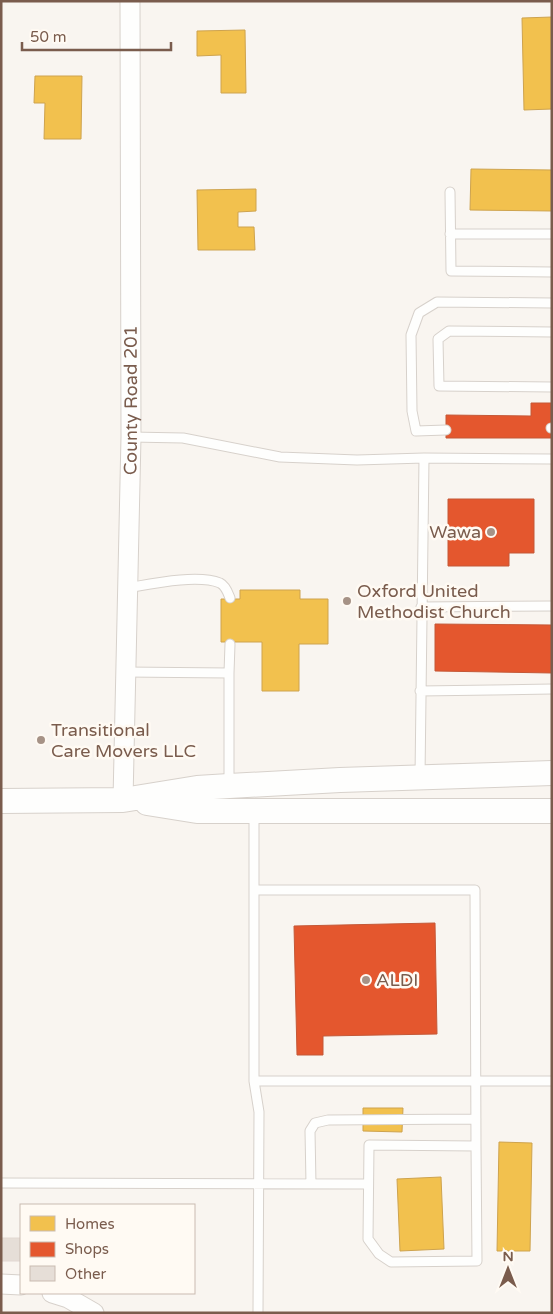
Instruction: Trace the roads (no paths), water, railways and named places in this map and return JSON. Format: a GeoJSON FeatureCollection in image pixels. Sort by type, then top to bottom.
{"type":"FeatureCollection","features":[{"type":"Feature","properties":{"kind":"street","name":"County Road 201"},"geometry":{"type":"LineString","coordinates":[[123,800],[130,437],[130,1]]}},
{"type":"Feature","properties":{"kind":"street"},"geometry":{"type":"LineString","coordinates":[[123,800],[197,788],[420,777],[552,773]]}},
{"type":"Feature","properties":{"kind":"street"},"geometry":{"type":"LineString","coordinates":[[1,801],[123,800],[197,810],[552,811]]}},
{"type":"Feature","properties":{"kind":"street"},"geometry":{"type":"LineString","coordinates":[[1,1284],[20,1285]]}},
{"type":"Feature","properties":{"kind":"street"},"geometry":{"type":"LineString","coordinates":[[55,1294],[68,1298],[94,1313]]}},
{"type":"Feature","properties":{"kind":"lane"},"geometry":{"type":"LineString","coordinates":[[450,192],[451,271],[552,272]]}},
{"type":"Feature","properties":{"kind":"lane"},"geometry":{"type":"LineString","coordinates":[[450,234],[552,234]]}},
{"type":"Feature","properties":{"kind":"lane"},"geometry":{"type":"LineString","coordinates":[[446,430],[416,431],[412,411],[411,335],[419,313],[437,302],[552,303]]}},
{"type":"Feature","properties":{"kind":"lane"},"geometry":{"type":"LineString","coordinates":[[552,332],[448,331],[438,339],[439,386],[552,387]]}},
{"type":"Feature","properties":{"kind":"lane"},"geometry":{"type":"LineString","coordinates":[[130,437],[183,438],[280,457],[357,460],[424,458],[552,459]]}},
{"type":"Feature","properties":{"kind":"lane"},"geometry":{"type":"LineString","coordinates":[[420,777],[424,458]]}},
{"type":"Feature","properties":{"kind":"lane"},"geometry":{"type":"LineString","coordinates":[[127,588],[182,580],[206,581],[225,586],[230,598]]}},
{"type":"Feature","properties":{"kind":"lane"},"geometry":{"type":"LineString","coordinates":[[422,607],[552,606]]}},
{"type":"Feature","properties":{"kind":"lane"},"geometry":{"type":"LineString","coordinates":[[229,786],[230,644]]}},
{"type":"Feature","properties":{"kind":"lane"},"geometry":{"type":"LineString","coordinates":[[125,672],[229,674]]}},
{"type":"Feature","properties":{"kind":"lane"},"geometry":{"type":"LineString","coordinates":[[420,691],[552,689]]}},
{"type":"Feature","properties":{"kind":"lane"},"geometry":{"type":"LineString","coordinates":[[254,810],[254,1081],[259,1112],[258,1313]]}},
{"type":"Feature","properties":{"kind":"lane"},"geometry":{"type":"LineString","coordinates":[[254,890],[475,890],[477,1261],[391,1262],[379,1254],[368,1239],[369,1145],[476,1146]]}},
{"type":"Feature","properties":{"kind":"lane"},"geometry":{"type":"LineString","coordinates":[[254,1081],[552,1081]]}},
{"type":"Feature","properties":{"kind":"lane"},"geometry":{"type":"LineString","coordinates":[[311,1184],[310,1131],[315,1123],[328,1120],[476,1119]]}},
{"type":"Feature","properties":{"kind":"lane"},"geometry":{"type":"LineString","coordinates":[[1,1183],[368,1184]]}},
{"type":"Feature","properties":{"kind":"place","name":"Wawa"},"geometry":{"type":"Point","coordinates":[491,532]}},
{"type":"Feature","properties":{"kind":"place","name":"Oxford United Methodist Church"},"geometry":{"type":"Point","coordinates":[347,601]}},
{"type":"Feature","properties":{"kind":"place","name":"Transitional Care Movers LLC"},"geometry":{"type":"Point","coordinates":[41,740]}},
{"type":"Feature","properties":{"kind":"place","name":"ALDI"},"geometry":{"type":"Point","coordinates":[366,980]}}]}
